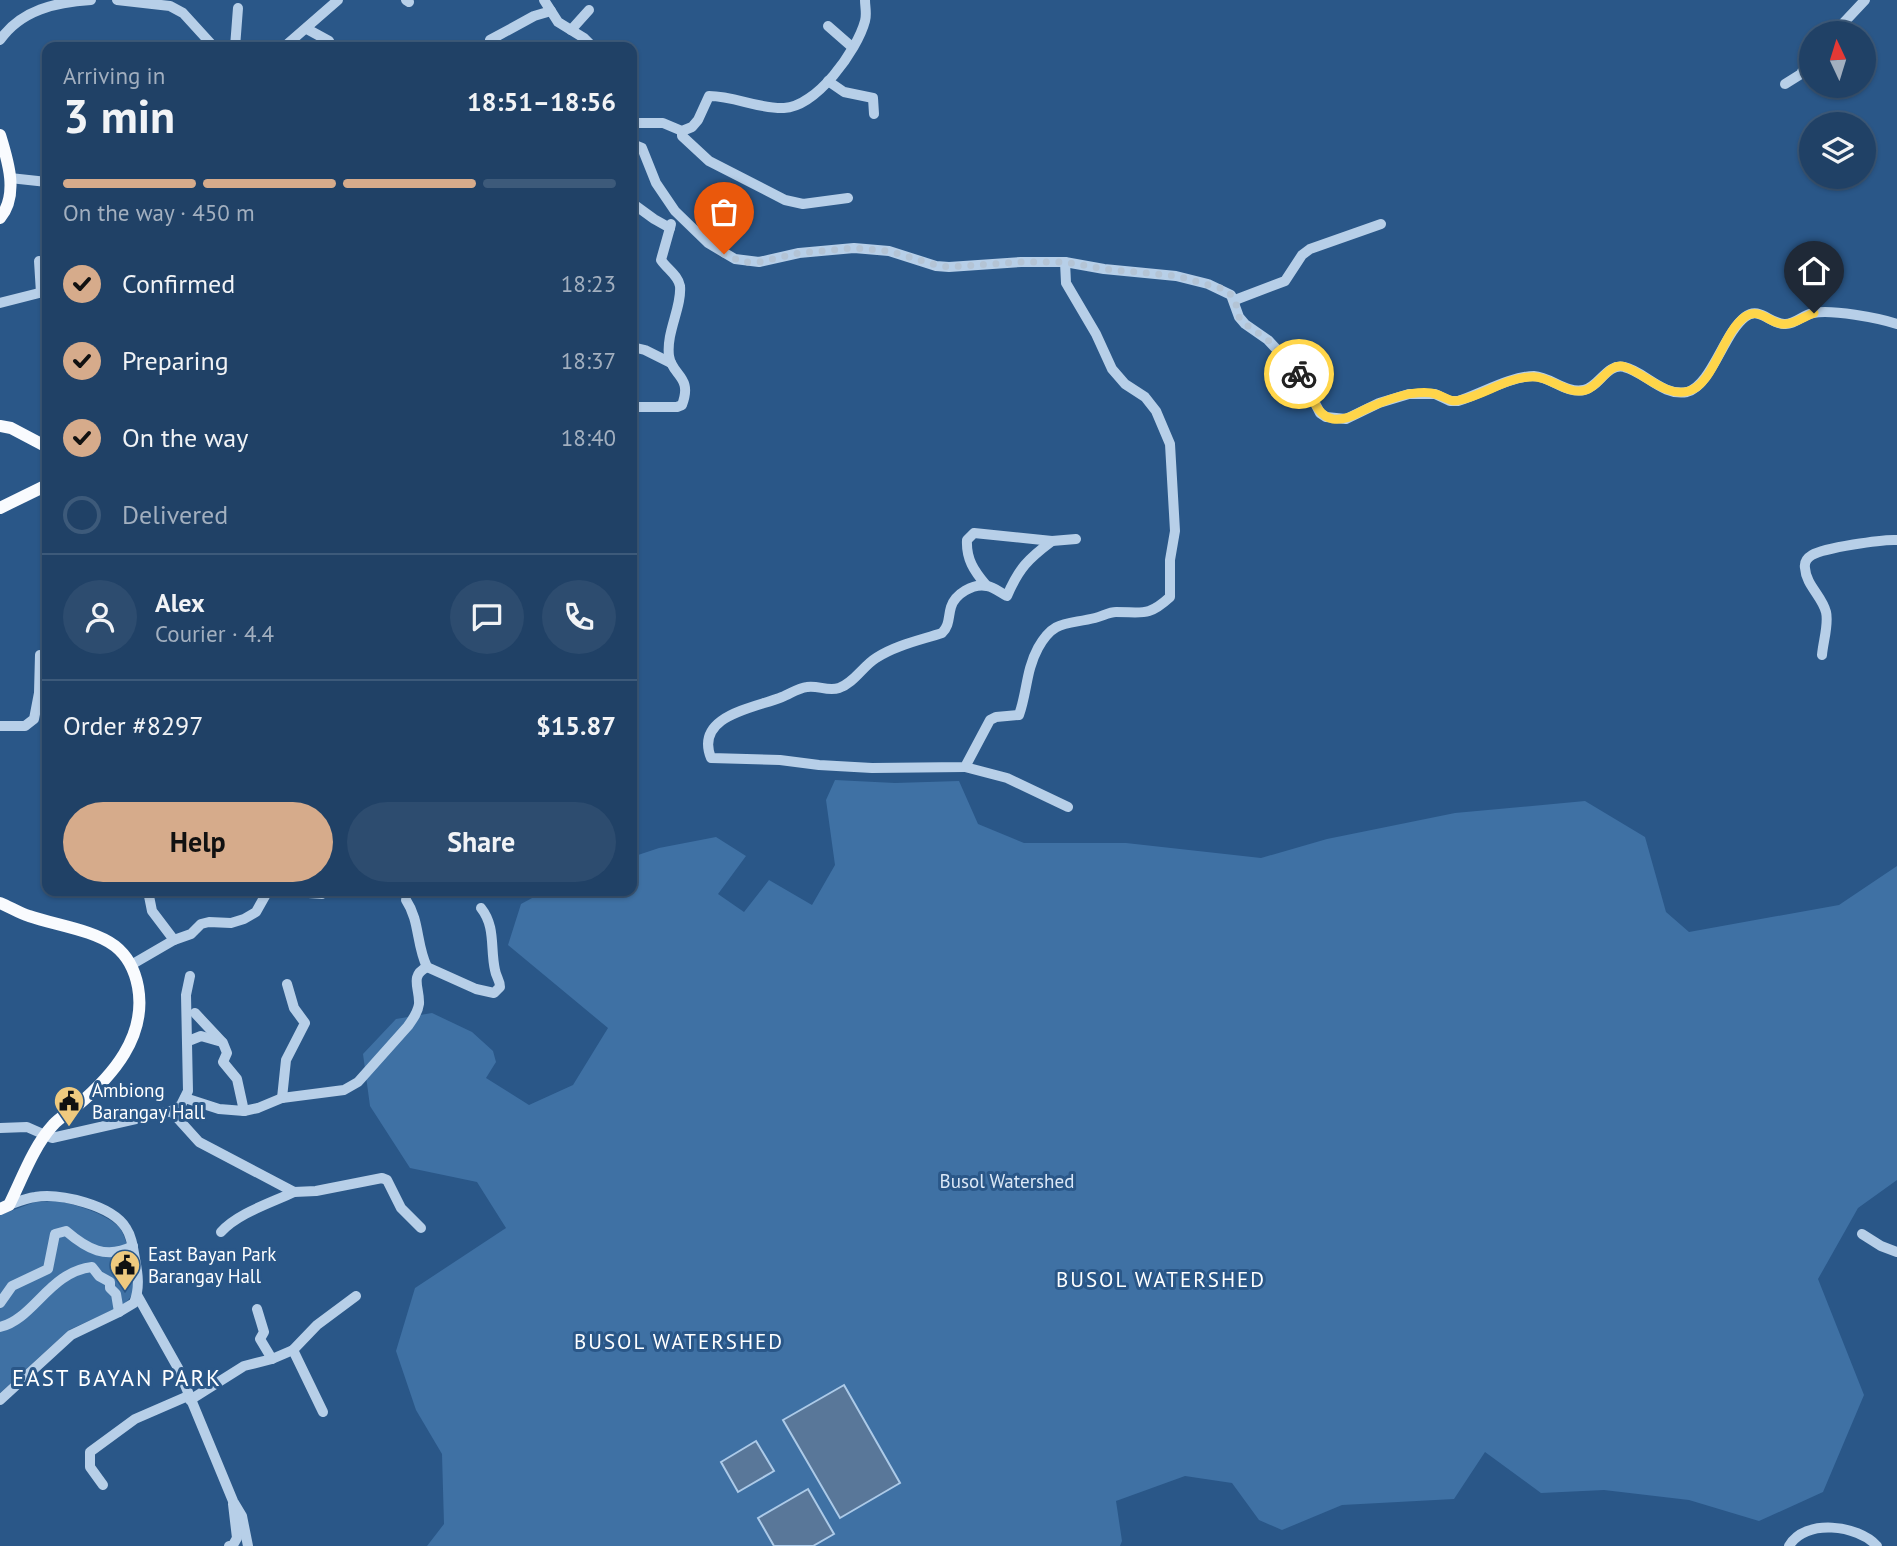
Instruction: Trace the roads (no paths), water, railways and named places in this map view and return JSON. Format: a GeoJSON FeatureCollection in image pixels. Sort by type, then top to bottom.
{"type":"FeatureCollection","features":[{"type":"Feature","properties":{"kind":"main road"},"geometry":{"type":"LineString","coordinates":[[0,135],[10,178],[9,203],[0,218]]}},
{"type":"Feature","properties":{"kind":"main road"},"geometry":{"type":"LineString","coordinates":[[0,426],[11,428],[42,444]]}},
{"type":"Feature","properties":{"kind":"main road"},"geometry":{"type":"LineString","coordinates":[[0,508],[42,487]]}},
{"type":"Feature","properties":{"kind":"main road"},"geometry":{"type":"LineString","coordinates":[[0,904],[114,945],[131,965],[139,991],[139,1008],[130,1046],[109,1075],[78,1105],[53,1124],[4,1207]]}},
{"type":"Feature","properties":{"kind":"street"},"geometry":{"type":"LineString","coordinates":[[0,40],[5,33],[36,10],[90,0]]}},
{"type":"Feature","properties":{"kind":"street"},"geometry":{"type":"LineString","coordinates":[[124,0],[170,6],[183,13],[209,42]]}},
{"type":"Feature","properties":{"kind":"street"},"geometry":{"type":"LineString","coordinates":[[291,42],[338,0]]}},
{"type":"Feature","properties":{"kind":"street"},"geometry":{"type":"LineString","coordinates":[[544,0],[558,22],[587,42]]}},
{"type":"Feature","properties":{"kind":"street"},"geometry":{"type":"LineString","coordinates":[[637,123],[663,123],[682,131],[692,127],[698,120],[709,96],[722,96],[769,108],[795,107],[815,95],[852,47],[866,19],[864,0]]}},
{"type":"Feature","properties":{"kind":"street"},"geometry":{"type":"LineString","coordinates":[[1845,21],[1865,0]]}},
{"type":"Feature","properties":{"kind":"street"},"geometry":{"type":"LineString","coordinates":[[235,42],[238,8]]}},
{"type":"Feature","properties":{"kind":"street"},"geometry":{"type":"LineString","coordinates":[[571,30],[589,9]]}},
{"type":"Feature","properties":{"kind":"street"},"geometry":{"type":"LineString","coordinates":[[490,40],[534,16],[551,11]]}},
{"type":"Feature","properties":{"kind":"street"},"geometry":{"type":"LineString","coordinates":[[828,26],[852,47]]}},
{"type":"Feature","properties":{"kind":"street"},"geometry":{"type":"LineString","coordinates":[[307,29],[330,42]]}},
{"type":"Feature","properties":{"kind":"street"},"geometry":{"type":"LineString","coordinates":[[1786,84],[1799,75]]}},
{"type":"Feature","properties":{"kind":"street"},"geometry":{"type":"LineString","coordinates":[[828,81],[844,93],[873,98],[874,114]]}},
{"type":"Feature","properties":{"kind":"street"},"geometry":{"type":"LineString","coordinates":[[682,131],[682,136],[709,161],[785,200],[803,204],[848,198]]}},
{"type":"Feature","properties":{"kind":"street"},"geometry":{"type":"LineString","coordinates":[[637,146],[642,148],[656,183],[675,211],[708,243],[743,262],[854,248],[889,251],[949,267],[1065,262],[1190,279],[1227,290],[1235,300],[1239,317],[1268,340],[1303,379],[1320,413],[1335,419],[1346,419],[1380,403],[1409,394],[1426,392],[1458,401],[1532,376],[1546,378],[1568,389],[1586,390],[1601,380],[1613,367],[1619,366],[1626,367],[1660,386],[1688,392],[1704,379],[1735,326],[1749,314],[1757,313],[1787,325],[1805,316],[1824,312],[1872,317],[1897,324]]}},
{"type":"Feature","properties":{"kind":"street"},"geometry":{"type":"LineString","coordinates":[[10,178],[42,181]]}},
{"type":"Feature","properties":{"kind":"street"},"geometry":{"type":"LineString","coordinates":[[637,206],[670,228]]}},
{"type":"Feature","properties":{"kind":"street"},"geometry":{"type":"LineString","coordinates":[[671,363],[670,334],[680,290],[675,275],[661,260],[675,211]]}},
{"type":"Feature","properties":{"kind":"street"},"geometry":{"type":"LineString","coordinates":[[1235,300],[1285,281],[1302,255],[1310,249],[1381,224]]}},
{"type":"Feature","properties":{"kind":"street"},"geometry":{"type":"LineString","coordinates":[[39,261],[42,280]]}},
{"type":"Feature","properties":{"kind":"street"},"geometry":{"type":"LineString","coordinates":[[965,767],[990,720],[1019,715],[1031,662],[1052,628],[1111,613],[1140,614],[1155,610],[1170,597],[1170,560],[1175,531],[1170,444],[1156,411],[1145,397],[1125,384],[1112,369],[1096,334],[1066,283],[1065,262]]}},
{"type":"Feature","properties":{"kind":"street"},"geometry":{"type":"LineString","coordinates":[[0,303],[42,292]]}},
{"type":"Feature","properties":{"kind":"street"},"geometry":{"type":"LineString","coordinates":[[637,348],[671,363],[683,378],[685,386],[682,405],[670,408],[637,407]]}},
{"type":"Feature","properties":{"kind":"street"},"geometry":{"type":"LineString","coordinates":[[1052,541],[1018,571],[1007,596],[986,585],[973,570],[968,556],[967,544],[971,535],[980,533],[1052,541],[1076,539]]}},
{"type":"Feature","properties":{"kind":"street"},"geometry":{"type":"LineString","coordinates":[[1822,655],[1827,616],[1807,579],[1804,566],[1806,560],[1817,552],[1897,540]]}},
{"type":"Feature","properties":{"kind":"street"},"geometry":{"type":"LineString","coordinates":[[986,585],[967,589],[956,598],[949,624],[942,633],[876,658],[842,688],[832,690],[804,687],[780,698],[754,705],[715,724],[710,734],[709,754],[716,760],[780,760],[872,768],[965,767],[1007,778],[1068,807]]}},
{"type":"Feature","properties":{"kind":"street"},"geometry":{"type":"LineString","coordinates":[[0,726],[24,726],[34,719],[39,693],[40,655]]}},
{"type":"Feature","properties":{"kind":"street"},"geometry":{"type":"LineString","coordinates":[[149,896],[152,911],[174,940]]}},
{"type":"Feature","properties":{"kind":"street"},"geometry":{"type":"LineString","coordinates":[[131,965],[174,940],[191,934],[201,924],[231,923],[244,919],[256,912],[265,896]]}},
{"type":"Feature","properties":{"kind":"street"},"geometry":{"type":"LineString","coordinates":[[406,900],[415,913],[419,947],[427,967],[484,992],[494,993],[500,982],[495,972],[491,927],[481,908]]}},
{"type":"Feature","properties":{"kind":"street"},"geometry":{"type":"LineString","coordinates":[[186,1098],[231,1111],[244,1111],[282,1098],[345,1090],[358,1082],[414,1017],[419,1000],[415,978],[419,971],[427,967]]}},
{"type":"Feature","properties":{"kind":"street"},"geometry":{"type":"LineString","coordinates":[[0,1128],[27,1127],[52,1139],[171,1111],[181,1105],[188,1091],[186,995],[190,976]]}},
{"type":"Feature","properties":{"kind":"street"},"geometry":{"type":"LineString","coordinates":[[282,1098],[286,1060],[305,1023],[294,1008],[287,984]]}},
{"type":"Feature","properties":{"kind":"street"},"geometry":{"type":"LineString","coordinates":[[195,1013],[223,1043],[227,1053],[223,1062],[237,1079],[244,1111]]}},
{"type":"Feature","properties":{"kind":"street"},"geometry":{"type":"LineString","coordinates":[[191,1040],[201,1036],[223,1043]]}},
{"type":"Feature","properties":{"kind":"street"},"geometry":{"type":"LineString","coordinates":[[171,1111],[199,1142],[294,1192]]}},
{"type":"Feature","properties":{"kind":"street"},"geometry":{"type":"LineString","coordinates":[[221,1232],[246,1215],[294,1192],[316,1191],[382,1178],[387,1180],[401,1208],[421,1228]]}},
{"type":"Feature","properties":{"kind":"street"},"geometry":{"type":"LineString","coordinates":[[0,1399],[71,1335],[134,1303],[138,1284],[131,1236],[124,1224],[102,1210],[79,1200],[58,1196],[35,1197],[4,1207]]}},
{"type":"Feature","properties":{"kind":"street"},"geometry":{"type":"LineString","coordinates":[[0,1303],[12,1286],[48,1269],[55,1234],[66,1231],[85,1246],[111,1254],[133,1246]]}},
{"type":"Feature","properties":{"kind":"street"},"geometry":{"type":"LineString","coordinates":[[1862,1234],[1897,1252]]}},
{"type":"Feature","properties":{"kind":"street"},"geometry":{"type":"LineString","coordinates":[[0,1327],[23,1313],[71,1272],[84,1268],[92,1267],[99,1276],[110,1282],[110,1288],[116,1294],[119,1312]]}},
{"type":"Feature","properties":{"kind":"street"},"geometry":{"type":"LineString","coordinates":[[137,1295],[178,1367],[189,1398],[242,1516],[248,1546]]}},
{"type":"Feature","properties":{"kind":"street"},"geometry":{"type":"LineString","coordinates":[[103,1485],[90,1467],[90,1452],[135,1419],[189,1398],[244,1366],[293,1350],[317,1325],[356,1296]]}},
{"type":"Feature","properties":{"kind":"street"},"geometry":{"type":"LineString","coordinates":[[257,1309],[264,1332],[260,1339],[272,1359]]}},
{"type":"Feature","properties":{"kind":"street"},"geometry":{"type":"LineString","coordinates":[[293,1350],[323,1412]]}},
{"type":"Feature","properties":{"kind":"street"},"geometry":{"type":"LineString","coordinates":[[229,1546],[233,1545],[237,1538],[233,1500]]}},
{"type":"Feature","properties":{"kind":"street"},"geometry":{"type":"LineString","coordinates":[[1789,1546],[1797,1538],[1824,1527],[1853,1532],[1871,1540],[1877,1546]]}},
{"type":"Feature","properties":{"kind":"place","name":"Ambiong Barangay Hall"},"geometry":{"type":"Point","coordinates":[69,1128]}},
{"type":"Feature","properties":{"kind":"place","name":"East Bayan Park Barangay Hall"},"geometry":{"type":"Point","coordinates":[125,1292]}},
{"type":"Feature","properties":{"kind":"district","name":"BUSOL WATERSHED"},"geometry":{"type":"Point","coordinates":[1161,1280]}},
{"type":"Feature","properties":{"kind":"district","name":"BUSOL WATERSHED"},"geometry":{"type":"Point","coordinates":[679,1342]}},
{"type":"Feature","properties":{"kind":"district","name":"EAST BAYAN PARK"},"geometry":{"type":"Point","coordinates":[117,1378]}},
{"type":"Feature","properties":{"kind":"park label","name":"Busol Watershed"},"geometry":{"type":"Point","coordinates":[1007,1181]}}]}
